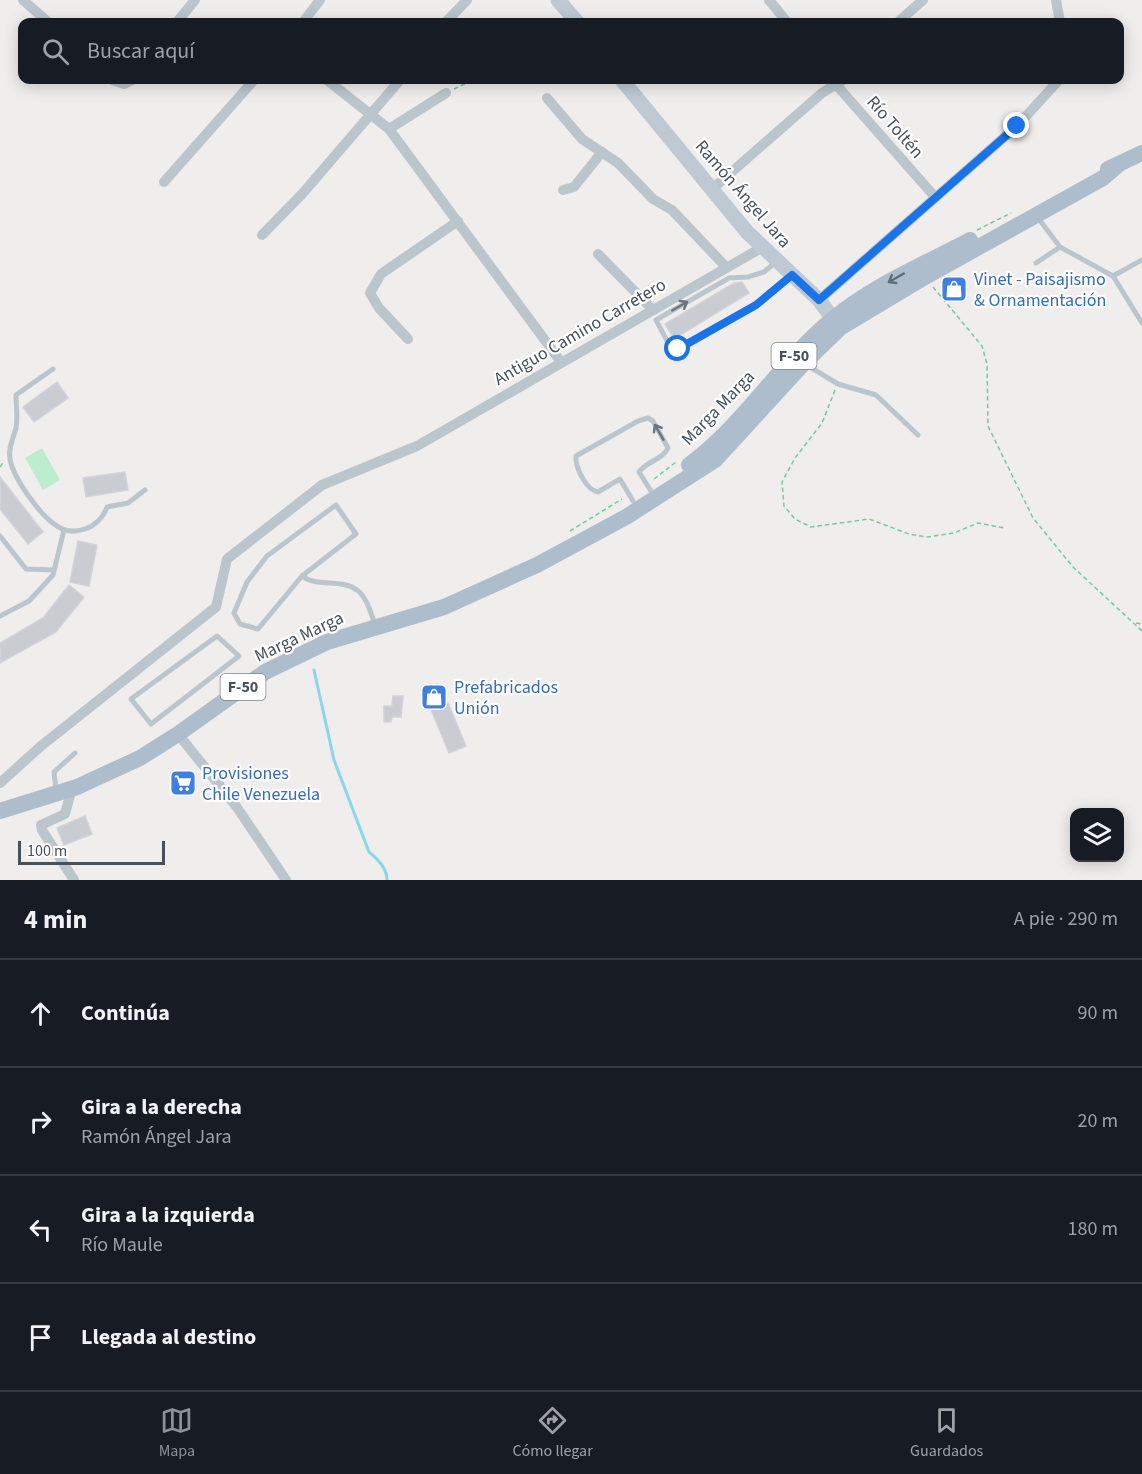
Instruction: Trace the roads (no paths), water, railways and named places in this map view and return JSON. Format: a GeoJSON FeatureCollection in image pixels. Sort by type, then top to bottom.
{"type":"FeatureCollection","features":[{"type":"Feature","properties":{"kind":"main road"},"geometry":{"type":"LineString","coordinates":[[558,0],[574,18]]}},
{"type":"Feature","properties":{"kind":"main road","name":"Ramón Ángel Jara"},"geometry":{"type":"LineString","coordinates":[[625,84],[761,248],[819,300],[837,323]]}},
{"type":"Feature","properties":{"kind":"main road","name":"Marga Marga"},"geometry":{"type":"LineString","coordinates":[[0,811],[64,791],[140,758],[265,672],[327,642],[444,607],[537,565],[626,517],[715,460],[803,364],[855,302],[911,270],[1097,173],[1142,153]]}},
{"type":"Feature","properties":{"kind":"main road","name":"Marga Marga"},"geometry":{"type":"LineString","coordinates":[[496,582],[651,491],[710,449],[792,358],[837,323],[1037,216],[1103,178],[1117,166]]}},
{"type":"Feature","properties":{"kind":"street"},"geometry":{"type":"LineString","coordinates":[[23,0],[43,18]]}},
{"type":"Feature","properties":{"kind":"street"},"geometry":{"type":"LineString","coordinates":[[180,18],[195,0]]}},
{"type":"Feature","properties":{"kind":"street"},"geometry":{"type":"LineString","coordinates":[[306,18],[320,0]]}},
{"type":"Feature","properties":{"kind":"street"},"geometry":{"type":"LineString","coordinates":[[450,18],[467,0]]}},
{"type":"Feature","properties":{"kind":"street"},"geometry":{"type":"LineString","coordinates":[[769,0],[784,18]]}},
{"type":"Feature","properties":{"kind":"street"},"geometry":{"type":"LineString","coordinates":[[903,18],[923,0]]}},
{"type":"Feature","properties":{"kind":"street"},"geometry":{"type":"LineString","coordinates":[[1056,0],[1059,18]]}},
{"type":"Feature","properties":{"kind":"street"},"geometry":{"type":"LineString","coordinates":[[164,182],[250,84]]}},
{"type":"Feature","properties":{"kind":"street"},"geometry":{"type":"LineString","coordinates":[[332,84],[388,129],[561,362]]}},
{"type":"Feature","properties":{"kind":"street"},"geometry":{"type":"LineString","coordinates":[[262,235],[397,84]]}},
{"type":"Feature","properties":{"kind":"street"},"geometry":{"type":"LineString","coordinates":[[711,190],[834,84]]}},
{"type":"Feature","properties":{"kind":"street","name":"Río Toltén"},"geometry":{"type":"LineString","coordinates":[[839,84],[935,197]]}},
{"type":"Feature","properties":{"kind":"street"},"geometry":{"type":"LineString","coordinates":[[819,300],[1017,126],[1056,84]]}},
{"type":"Feature","properties":{"kind":"street"},"geometry":{"type":"LineString","coordinates":[[388,129],[446,93]]}},
{"type":"Feature","properties":{"kind":"street"},"geometry":{"type":"LineString","coordinates":[[547,98],[582,139],[618,163],[653,199],[672,210],[726,267]]}},
{"type":"Feature","properties":{"kind":"street"},"geometry":{"type":"LineString","coordinates":[[562,190],[574,187],[602,152]]}},
{"type":"Feature","properties":{"kind":"street"},"geometry":{"type":"LineString","coordinates":[[408,339],[379,308],[370,293],[373,284],[381,274],[458,221]]}},
{"type":"Feature","properties":{"kind":"street","name":"Antiguo Camino Carretero"},"geometry":{"type":"LineString","coordinates":[[0,783],[41,746],[216,607],[227,559],[322,485],[417,446],[761,248]]}},
{"type":"Feature","properties":{"kind":"street"},"geometry":{"type":"LineString","coordinates":[[598,254],[652,309]]}},
{"type":"Feature","properties":{"kind":"street"},"geometry":{"type":"LineString","coordinates":[[178,734],[236,806],[286,880]]}},
{"type":"Feature","properties":{"kind":"street"},"geometry":{"type":"LineString","coordinates":[[64,791],[65,814],[41,825],[74,880]]}},
{"type":"Feature","properties":{"kind":"lane"},"geometry":{"type":"LineString","coordinates":[[1037,216],[1060,247],[1113,276],[1142,323]]}},
{"type":"Feature","properties":{"kind":"lane"},"geometry":{"type":"LineString","coordinates":[[1036,263],[1060,247]]}},
{"type":"Feature","properties":{"kind":"lane"},"geometry":{"type":"LineString","coordinates":[[1113,276],[1142,260]]}},
{"type":"Feature","properties":{"kind":"lane"},"geometry":{"type":"LineString","coordinates":[[776,262],[764,272],[747,277],[729,278],[656,320],[673,352],[756,305],[792,275]]}},
{"type":"Feature","properties":{"kind":"lane"},"geometry":{"type":"LineString","coordinates":[[803,364],[838,384],[876,395],[918,435]]}},
{"type":"Feature","properties":{"kind":"lane"},"geometry":{"type":"LineString","coordinates":[[53,369],[16,395],[16,426],[9,450],[10,462],[26,492],[54,524],[64,530],[86,530],[103,516],[106,507],[128,503],[145,490]]}},
{"type":"Feature","properties":{"kind":"lane"},"geometry":{"type":"LineString","coordinates":[[633,501],[620,479],[598,492],[591,490],[576,464],[576,456],[638,421],[648,418],[668,448],[664,455],[643,467],[639,472],[651,491]]}},
{"type":"Feature","properties":{"kind":"lane"},"geometry":{"type":"LineString","coordinates":[[336,505],[356,534],[302,576],[258,629],[240,624],[234,613],[247,582],[267,556],[336,505]]}},
{"type":"Feature","properties":{"kind":"lane"},"geometry":{"type":"LineString","coordinates":[[0,616],[29,601],[46,583],[54,570],[64,530]]}},
{"type":"Feature","properties":{"kind":"lane"},"geometry":{"type":"LineString","coordinates":[[0,536],[26,569],[54,570]]}},
{"type":"Feature","properties":{"kind":"lane"},"geometry":{"type":"LineString","coordinates":[[37,571],[46,583]]}},
{"type":"Feature","properties":{"kind":"lane"},"geometry":{"type":"LineString","coordinates":[[302,576],[309,581],[357,590],[364,599],[375,626]]}},
{"type":"Feature","properties":{"kind":"lane"},"geometry":{"type":"LineString","coordinates":[[217,636],[240,656],[151,724],[131,699],[217,636]]}},
{"type":"Feature","properties":{"kind":"lane"},"geometry":{"type":"LineString","coordinates":[[64,791],[54,772],[75,753]]}},
{"type":"Feature","properties":{"kind":"waterway"},"geometry":{"type":"LineString","coordinates":[[314,670],[334,760],[369,852],[381,864],[387,880]]}},
{"type":"Feature","properties":{"kind":"place","name":"Vinet - Paisajismo & Ornamentación"},"geometry":{"type":"Point","coordinates":[954,289]}},
{"type":"Feature","properties":{"kind":"place","name":"Prefabricados Unión"},"geometry":{"type":"Point","coordinates":[434,697]}},
{"type":"Feature","properties":{"kind":"place","name":"Provisiones Chile Venezuela"},"geometry":{"type":"Point","coordinates":[183,783]}}]}
